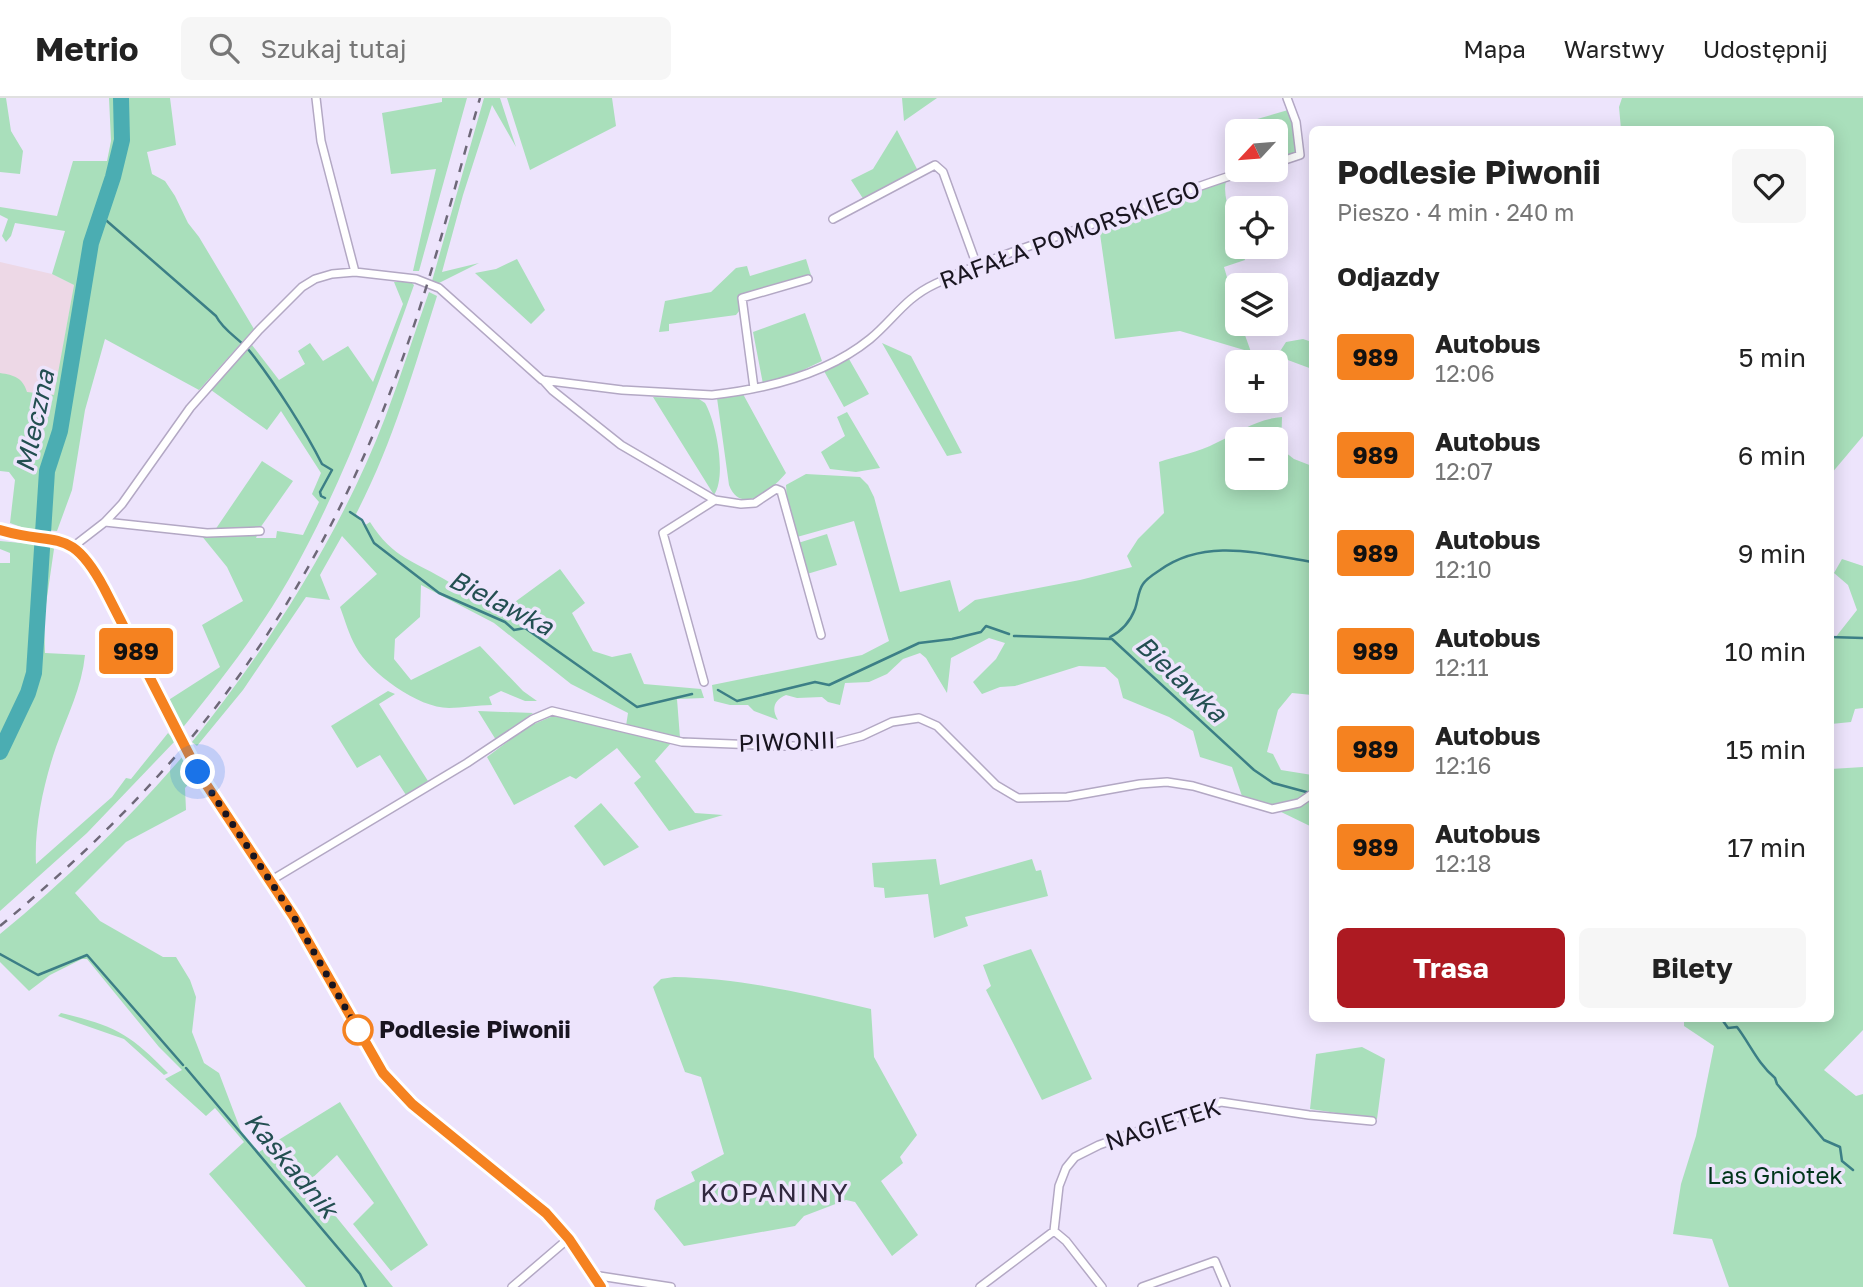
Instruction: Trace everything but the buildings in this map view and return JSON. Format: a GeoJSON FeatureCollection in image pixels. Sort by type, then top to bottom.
{"type":"FeatureCollection","features":[{"type":"Feature","properties":{"kind":"street"},"geometry":{"type":"LineString","coordinates":[[316,98],[321,141],[355,272]]}},
{"type":"Feature","properties":{"kind":"street"},"geometry":{"type":"LineString","coordinates":[[1287,98],[1296,122],[1300,155],[1288,159]]}},
{"type":"Feature","properties":{"kind":"street"},"geometry":{"type":"LineString","coordinates":[[833,219],[935,165],[943,172],[978,266]]}},
{"type":"Feature","properties":{"kind":"street","name":"RAFAŁA POMORSKIEGO"},"geometry":{"type":"LineString","coordinates":[[542,380],[622,390],[712,395],[754,388],[797,376],[852,353],[873,336],[912,296],[978,266],[1225,179]]}},
{"type":"Feature","properties":{"kind":"street"},"geometry":{"type":"LineString","coordinates":[[74,547],[105,522],[122,503],[190,408],[244,346],[302,288],[322,277],[355,272],[415,279],[439,288],[542,380],[621,445],[715,500],[755,503],[776,489],[781,491],[821,635]]}},
{"type":"Feature","properties":{"kind":"street"},"geometry":{"type":"LineString","coordinates":[[754,388],[742,298],[808,279]]}},
{"type":"Feature","properties":{"kind":"street"},"geometry":{"type":"LineString","coordinates":[[704,682],[663,533],[715,500]]}},
{"type":"Feature","properties":{"kind":"street"},"geometry":{"type":"LineString","coordinates":[[105,522],[207,533],[260,531]]}},
{"type":"Feature","properties":{"kind":"street"},"geometry":{"type":"LineString","coordinates":[[0,530],[28,537],[52,538],[74,547],[96,574],[198,772],[294,917],[383,1073],[412,1104],[532,1199],[569,1239],[601,1287]]}},
{"type":"Feature","properties":{"kind":"street","name":"PIWONII"},"geometry":{"type":"LineString","coordinates":[[270,881],[467,764],[533,719],[552,711],[682,742],[781,747],[835,743],[862,736],[892,722],[919,718],[937,726],[996,785],[1018,798],[1048,799],[1167,782],[1193,786],[1272,808],[1299,803],[1309,796]]}},
{"type":"Feature","properties":{"kind":"street","name":"NAGIETEK"},"geometry":{"type":"LineString","coordinates":[[1054,1231],[1059,1186],[1074,1157],[1099,1145],[1221,1102],[1372,1121]]}},
{"type":"Feature","properties":{"kind":"street"},"geometry":{"type":"LineString","coordinates":[[980,1287],[1054,1231],[1066,1241],[1102,1287]]}},
{"type":"Feature","properties":{"kind":"street"},"geometry":{"type":"LineString","coordinates":[[512,1287],[569,1239]]}},
{"type":"Feature","properties":{"kind":"street"},"geometry":{"type":"LineString","coordinates":[[1142,1287],[1215,1261],[1226,1287]]}},
{"type":"Feature","properties":{"kind":"street"},"geometry":{"type":"LineString","coordinates":[[593,1275],[671,1287]]}},
{"type":"Feature","properties":{"kind":"shaded area"},"geometry":{"type":"Polygon","coordinates":[[[0,262],[52,274],[74,285],[53,404],[0,400],[0,262]]]}},
{"type":"Feature","properties":{"kind":"green space"},"geometry":{"type":"Polygon","coordinates":[[[0,98],[6,98],[11,131],[23,151],[20,174],[0,172],[0,98]]]}},
{"type":"Feature","properties":{"kind":"green space"},"geometry":{"type":"Polygon","coordinates":[[[109,98],[170,98],[176,145],[147,152],[152,174],[165,181],[175,196],[188,223],[254,329],[199,390],[105,339],[85,410],[72,490],[57,531],[24,528],[10,523],[15,480],[9,472],[0,471],[0,373],[17,378],[27,392],[54,395],[74,285],[52,274],[65,231],[15,223],[6,242],[2,236],[8,219],[0,215],[0,207],[57,216],[73,161],[107,161],[111,141],[109,98]]]}},
{"type":"Feature","properties":{"kind":"green space"},"geometry":{"type":"Polygon","coordinates":[[[442,98],[467,98],[419,271],[413,271],[436,169],[391,174],[382,113],[442,102],[442,98]]]}},
{"type":"Feature","properties":{"kind":"green space"},"geometry":{"type":"Polygon","coordinates":[[[484,98],[500,98],[516,147],[492,105],[442,272],[479,263],[437,284],[432,281],[484,98]]]}},
{"type":"Feature","properties":{"kind":"green space"},"geometry":{"type":"Polygon","coordinates":[[[507,98],[612,98],[616,126],[530,170],[507,98]]]}},
{"type":"Feature","properties":{"kind":"green space"},"geometry":{"type":"Polygon","coordinates":[[[902,98],[937,98],[904,121],[902,98]]]}},
{"type":"Feature","properties":{"kind":"green space"},"geometry":{"type":"Polygon","coordinates":[[[1622,98],[1863,98],[1863,436],[1834,470],[1834,126],[1621,126],[1619,107],[1622,98]]]}},
{"type":"Feature","properties":{"kind":"green space"},"geometry":{"type":"Polygon","coordinates":[[[1288,110],[1293,120],[1297,151],[1288,156],[1288,119],[1257,119],[1288,110]]]}},
{"type":"Feature","properties":{"kind":"green space"},"geometry":{"type":"Polygon","coordinates":[[[897,130],[917,169],[864,200],[851,180],[873,169],[897,130]]]}},
{"type":"Feature","properties":{"kind":"green space"},"geometry":{"type":"Polygon","coordinates":[[[1226,182],[1225,259],[1245,260],[1224,267],[1225,336],[1245,336],[1250,350],[1180,331],[1115,339],[1099,227],[1226,182]]]}},
{"type":"Feature","properties":{"kind":"green space"},"geometry":{"type":"Polygon","coordinates":[[[517,259],[545,310],[531,324],[475,273],[496,269],[517,259]]]}},
{"type":"Feature","properties":{"kind":"green space"},"geometry":{"type":"Polygon","coordinates":[[[806,259],[811,275],[740,295],[740,310],[736,315],[669,324],[669,331],[659,332],[665,301],[711,292],[736,268],[747,266],[750,276],[806,259]]]}},
{"type":"Feature","properties":{"kind":"green space"},"geometry":{"type":"Polygon","coordinates":[[[394,282],[411,282],[414,285],[373,398],[326,508],[289,579],[264,619],[180,731],[167,701],[220,667],[202,625],[243,601],[227,567],[201,535],[215,530],[262,461],[293,481],[256,538],[276,538],[277,531],[303,535],[319,502],[312,494],[321,473],[281,411],[267,430],[211,390],[252,345],[279,380],[305,364],[298,351],[310,343],[323,361],[348,346],[373,382],[403,304],[394,282]]]}},
{"type":"Feature","properties":{"kind":"green space"},"geometry":{"type":"Polygon","coordinates":[[[429,292],[437,296],[411,379],[381,461],[356,514],[364,526],[370,522],[396,552],[475,600],[501,612],[560,569],[585,603],[572,613],[593,651],[612,657],[631,653],[644,684],[701,689],[704,698],[677,699],[680,738],[626,726],[628,713],[571,684],[494,623],[421,585],[420,617],[395,639],[394,659],[411,680],[480,646],[523,691],[537,701],[525,701],[501,691],[489,697],[492,705],[449,708],[410,696],[383,678],[363,657],[351,638],[340,607],[377,574],[342,536],[320,575],[330,600],[306,597],[243,690],[197,746],[192,742],[275,628],[325,546],[385,418],[429,292]]]}},
{"type":"Feature","properties":{"kind":"green space"},"geometry":{"type":"Polygon","coordinates":[[[805,313],[822,361],[763,384],[753,332],[805,313]]]}},
{"type":"Feature","properties":{"kind":"green space"},"geometry":{"type":"Polygon","coordinates":[[[1303,339],[1309,341],[1309,368],[1288,360],[1288,350],[1281,350],[1286,342],[1303,339]]]}},
{"type":"Feature","properties":{"kind":"green space"},"geometry":{"type":"Polygon","coordinates":[[[882,343],[911,356],[962,453],[947,456],[882,343]]]}},
{"type":"Feature","properties":{"kind":"green space"},"geometry":{"type":"Polygon","coordinates":[[[849,359],[869,394],[844,407],[824,371],[849,359]]]}},
{"type":"Feature","properties":{"kind":"green space"},"geometry":{"type":"Polygon","coordinates":[[[743,394],[786,473],[765,492],[749,499],[741,499],[729,485],[717,398],[743,394]]]}},
{"type":"Feature","properties":{"kind":"green space"},"geometry":{"type":"Polygon","coordinates":[[[653,397],[699,399],[705,403],[713,423],[720,463],[718,486],[714,495],[653,397]]]}},
{"type":"Feature","properties":{"kind":"green space"},"geometry":{"type":"Polygon","coordinates":[[[847,412],[880,468],[856,472],[830,469],[821,452],[845,436],[837,417],[847,412]]]}},
{"type":"Feature","properties":{"kind":"green space"},"geometry":{"type":"Polygon","coordinates":[[[1282,417],[1282,427],[1248,427],[1264,420],[1282,417]]]}},
{"type":"Feature","properties":{"kind":"green space"},"geometry":{"type":"Polygon","coordinates":[[[1225,438],[1225,490],[1288,490],[1288,454],[1309,465],[1309,695],[1292,693],[1278,710],[1267,752],[1273,754],[1281,770],[1309,775],[1309,793],[1303,797],[1279,805],[1243,799],[1232,767],[1200,757],[1193,731],[1169,717],[1123,698],[1118,679],[1105,667],[1079,666],[982,694],[973,682],[996,659],[1005,643],[989,638],[951,658],[947,693],[926,658],[920,653],[903,659],[887,674],[869,682],[845,683],[840,705],[828,702],[822,697],[797,698],[786,695],[775,705],[778,720],[754,711],[748,705],[730,705],[714,701],[712,685],[862,655],[889,641],[854,521],[797,537],[787,503],[786,485],[806,474],[860,477],[874,497],[900,592],[950,580],[959,612],[975,600],[1132,567],[1127,556],[1138,539],[1164,513],[1159,462],[1225,438]]]}},
{"type":"Feature","properties":{"kind":"green space"},"geometry":{"type":"Polygon","coordinates":[[[827,534],[837,565],[807,574],[798,543],[827,534]]]}},
{"type":"Feature","properties":{"kind":"green space"},"geometry":{"type":"Polygon","coordinates":[[[0,541],[52,546],[54,549],[44,618],[45,653],[85,655],[77,690],[44,790],[38,820],[36,864],[112,797],[126,778],[131,779],[168,733],[175,741],[87,833],[0,911],[0,563],[10,563],[10,553],[0,549],[0,541]]]}},
{"type":"Feature","properties":{"kind":"green space"},"geometry":{"type":"Polygon","coordinates":[[[1842,559],[1863,566],[1863,708],[1855,709],[1851,722],[1834,724],[1834,639],[1857,610],[1848,585],[1834,573],[1842,559]]]}},
{"type":"Feature","properties":{"kind":"green space"},"geometry":{"type":"Polygon","coordinates":[[[388,691],[395,694],[379,704],[428,781],[406,795],[380,755],[357,768],[331,726],[388,691]]]}},
{"type":"Feature","properties":{"kind":"green space"},"geometry":{"type":"Polygon","coordinates":[[[478,711],[533,713],[496,740],[478,711]]]}},
{"type":"Feature","properties":{"kind":"green space"},"geometry":{"type":"Polygon","coordinates":[[[553,716],[671,743],[655,761],[695,813],[723,815],[669,831],[634,783],[641,777],[617,748],[576,779],[570,776],[514,805],[487,757],[527,727],[553,716]]]}},
{"type":"Feature","properties":{"kind":"green space"},"geometry":{"type":"Polygon","coordinates":[[[183,756],[193,779],[185,788],[186,810],[126,842],[75,893],[100,921],[163,957],[176,957],[190,980],[196,997],[192,1032],[204,1063],[219,1073],[241,1131],[259,1152],[340,1102],[428,1245],[391,1271],[353,1224],[374,1203],[337,1155],[308,1182],[393,1287],[306,1287],[209,1174],[244,1142],[215,1108],[206,1116],[165,1079],[182,1070],[159,1047],[87,959],[50,975],[29,991],[0,962],[0,934],[49,893],[95,849],[183,756]]]}},
{"type":"Feature","properties":{"kind":"green space","name":"Las Gniotek"},"geometry":{"type":"Polygon","coordinates":[[[1863,767],[1863,1030],[1824,1070],[1856,1096],[1863,1094],[1863,1287],[1729,1287],[1712,1239],[1673,1234],[1681,1184],[1696,1136],[1714,1046],[1684,1026],[1684,1022],[1834,1022],[1834,769],[1863,767]]]}},
{"type":"Feature","properties":{"kind":"green space"},"geometry":{"type":"Polygon","coordinates":[[[1309,796],[1309,826],[1277,810],[1309,796]]]}},
{"type":"Feature","properties":{"kind":"green space"},"geometry":{"type":"Polygon","coordinates":[[[601,803],[639,847],[604,866],[574,826],[601,803]]]}},
{"type":"Feature","properties":{"kind":"green space"},"geometry":{"type":"Polygon","coordinates":[[[936,859],[940,885],[1032,859],[1036,871],[1041,870],[1048,896],[965,917],[968,926],[934,938],[928,894],[885,898],[884,888],[874,887],[872,863],[936,859]]]}},
{"type":"Feature","properties":{"kind":"green space"},"geometry":{"type":"Polygon","coordinates":[[[1031,949],[1092,1079],[1042,1100],[986,990],[991,986],[983,965],[1031,949]]]}},
{"type":"Feature","properties":{"kind":"green space"},"geometry":{"type":"Polygon","coordinates":[[[674,977],[748,984],[871,1009],[874,1057],[917,1135],[900,1157],[903,1163],[881,1181],[918,1235],[892,1256],[855,1202],[846,1200],[804,1216],[795,1226],[684,1246],[654,1209],[656,1200],[695,1181],[691,1172],[724,1154],[701,1077],[685,1072],[653,987],[661,979],[674,977]]]}},
{"type":"Feature","properties":{"kind":"green space"},"geometry":{"type":"Polygon","coordinates":[[[61,1013],[95,1022],[120,1033],[168,1073],[164,1075],[124,1039],[58,1016],[61,1013]]]}},
{"type":"Feature","properties":{"kind":"green space"},"geometry":{"type":"Polygon","coordinates":[[[1362,1047],[1385,1059],[1377,1119],[1310,1109],[1316,1054],[1362,1047]]]}},
{"type":"Feature","properties":{"kind":"waterway","name":"Mleczna"},"geometry":{"type":"LineString","coordinates":[[0,752],[28,693],[34,673],[47,471],[60,431],[91,243],[122,140],[121,98]]}},
{"type":"Feature","properties":{"kind":"waterway","name":"Bielawka"},"geometry":{"type":"LineString","coordinates":[[100,215],[216,316],[223,327],[252,354],[290,408],[322,464],[332,470],[320,492],[325,498]]}},
{"type":"Feature","properties":{"kind":"waterway","name":"Bielawka"},"geometry":{"type":"LineString","coordinates":[[350,512],[362,520],[374,543],[439,593],[505,622],[514,630],[525,628],[637,707],[692,694]]}},
{"type":"Feature","properties":{"kind":"waterway"},"geometry":{"type":"LineString","coordinates":[[1110,637],[1122,629],[1131,618],[1145,582],[1178,560],[1196,554],[1234,551],[1309,561]]}},
{"type":"Feature","properties":{"kind":"waterway","name":"Bielawka"},"geometry":{"type":"LineString","coordinates":[[718,690],[737,701],[815,682],[829,685],[919,643],[981,632],[986,626],[1009,634]]}},
{"type":"Feature","properties":{"kind":"waterway","name":"Bielawka"},"geometry":{"type":"LineString","coordinates":[[1014,636],[1112,639],[1254,770],[1273,783],[1309,793]]}},
{"type":"Feature","properties":{"kind":"waterway"},"geometry":{"type":"LineString","coordinates":[[1834,637],[1863,638]]}},
{"type":"Feature","properties":{"kind":"waterway","name":"Kaskadnik"},"geometry":{"type":"LineString","coordinates":[[0,954],[38,975],[87,955],[183,1065]]}},
{"type":"Feature","properties":{"kind":"waterway","name":"Bielawka"},"geometry":{"type":"LineString","coordinates":[[1724,1022],[1728,1028],[1737,1027],[1777,1084],[1824,1140],[1840,1147],[1842,1161],[1853,1170]]}},
{"type":"Feature","properties":{"kind":"waterway","name":"Kaskadnik"},"geometry":{"type":"LineString","coordinates":[[186,1068],[360,1274],[366,1287]]}},
{"type":"Feature","properties":{"kind":"railway"},"geometry":{"type":"LineString","coordinates":[[0,926],[94,842],[181,750],[248,664],[306,570],[357,472],[398,371],[432,270],[480,98]]}},
{"type":"Feature","properties":{"kind":"bus line","name":"989"},"geometry":{"type":"LineString","coordinates":[[0,530],[28,537],[59,539],[74,547],[87,559],[198,772],[294,917],[383,1073],[412,1104],[532,1199],[569,1239],[601,1287]]}},
{"type":"Feature","properties":{"kind":"place","name":"Podlesie Piwonii"},"geometry":{"type":"Point","coordinates":[358,1030]}},
{"type":"Feature","properties":{"kind":"district","name":"KOPANINY"},"geometry":{"type":"Point","coordinates":[775,1193]}},
{"type":"Feature","properties":{"kind":"route"},"geometry":{"type":"LineString","coordinates":[[198,772],[294,917],[358,1030]]}}]}
